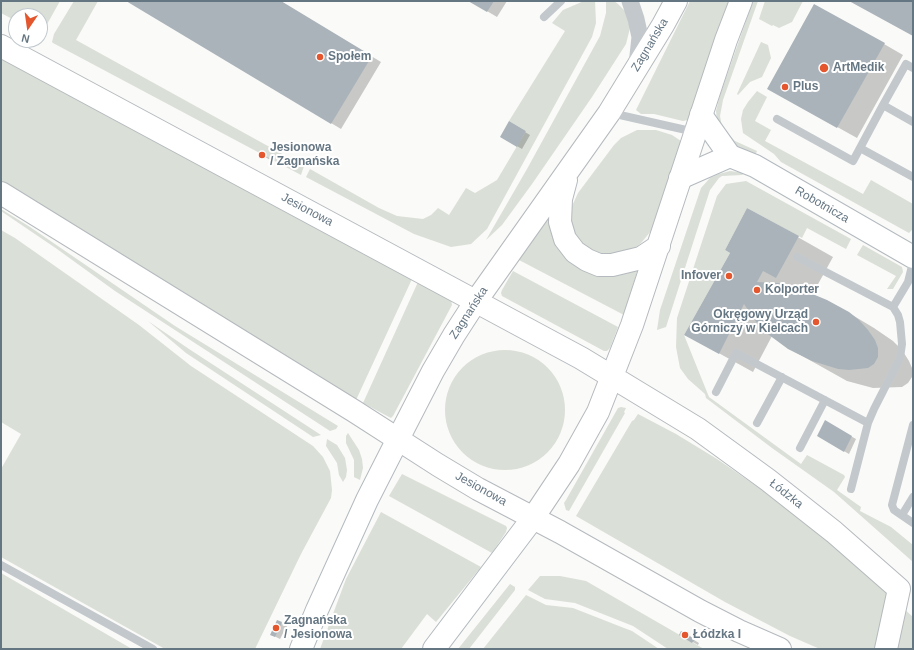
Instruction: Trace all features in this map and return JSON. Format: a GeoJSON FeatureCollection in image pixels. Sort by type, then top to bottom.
{"type":"FeatureCollection","features":[{"type":"Feature","properties":{"kind":"main road","name":"Zagnańska"},"geometry":{"type":"LineString","coordinates":[[301,649],[367,500],[433,371],[476,301],[608,113],[676,1]]}},
{"type":"Feature","properties":{"kind":"main road"},"geometry":{"type":"LineString","coordinates":[[434,649],[533,518],[580,446],[598,412],[632,325],[726,40],[741,1]]}},
{"type":"Feature","properties":{"kind":"main road","name":"Jesionowa"},"geometry":{"type":"LineString","coordinates":[[1,46],[582,358],[612,376]]}},
{"type":"Feature","properties":{"kind":"main road"},"geometry":{"type":"LineString","coordinates":[[680,178],[730,156],[699,124]]}},
{"type":"Feature","properties":{"kind":"main road","name":"Robotnicza"},"geometry":{"type":"LineString","coordinates":[[730,156],[755,166],[913,257]]}},
{"type":"Feature","properties":{"kind":"main road"},"geometry":{"type":"LineString","coordinates":[[568,171],[561,199],[560,222],[565,239],[575,252],[587,260],[600,265],[612,265],[640,258],[659,246]]}},
{"type":"Feature","properties":{"kind":"main road","name":"Jesionowa"},"geometry":{"type":"LineString","coordinates":[[1,193],[478,489],[533,518]]}},
{"type":"Feature","properties":{"kind":"main road","name":"Łódzka"},"geometry":{"type":"LineString","coordinates":[[612,376],[698,430],[768,480],[834,532],[900,589],[886,649]]}},
{"type":"Feature","properties":{"kind":"main road"},"geometry":{"type":"LineString","coordinates":[[533,518],[739,631],[780,649]]}},
{"type":"Feature","properties":{"kind":"street"},"geometry":{"type":"LineString","coordinates":[[630,1],[640,37],[636,69]]}},
{"type":"Feature","properties":{"kind":"lane"},"geometry":{"type":"LineString","coordinates":[[544,17],[561,1]]}},
{"type":"Feature","properties":{"kind":"lane"},"geometry":{"type":"LineString","coordinates":[[777,120],[853,161],[906,64],[913,68]]}},
{"type":"Feature","properties":{"kind":"lane"},"geometry":{"type":"LineString","coordinates":[[883,105],[913,122]]}},
{"type":"Feature","properties":{"kind":"lane"},"geometry":{"type":"LineString","coordinates":[[608,113],[699,124]]}},
{"type":"Feature","properties":{"kind":"lane"},"geometry":{"type":"LineString","coordinates":[[860,148],[913,177]]}},
{"type":"Feature","properties":{"kind":"lane"},"geometry":{"type":"LineString","coordinates":[[796,257],[892,307],[898,315],[900,322],[902,352],[868,422],[851,489]]}},
{"type":"Feature","properties":{"kind":"lane"},"geometry":{"type":"LineString","coordinates":[[892,307],[908,282],[913,262]]}},
{"type":"Feature","properties":{"kind":"lane"},"geometry":{"type":"LineString","coordinates":[[716,392],[736,353],[868,422]]}},
{"type":"Feature","properties":{"kind":"lane"},"geometry":{"type":"LineString","coordinates":[[757,423],[782,377]]}},
{"type":"Feature","properties":{"kind":"lane"},"geometry":{"type":"LineString","coordinates":[[800,448],[825,400]]}},
{"type":"Feature","properties":{"kind":"lane"},"geometry":{"type":"LineString","coordinates":[[913,424],[892,501],[894,510],[913,523]]}},
{"type":"Feature","properties":{"kind":"lane"},"geometry":{"type":"LineString","coordinates":[[902,515],[913,497]]}},
{"type":"Feature","properties":{"kind":"lane"},"geometry":{"type":"LineString","coordinates":[[1,565],[153,649]]}},
{"type":"Feature","properties":{"kind":"shaded area"},"geometry":{"type":"Polygon","coordinates":[[[1,1],[60,1],[48,22],[48,8],[8,8],[8,17],[1,13],[1,1]]]}},
{"type":"Feature","properties":{"kind":"shaded area"},"geometry":{"type":"Polygon","coordinates":[[[74,1],[98,1],[76,40],[304,166],[301,175],[53,43],[54,34],[74,1]]]}},
{"type":"Feature","properties":{"kind":"shaded area"},"geometry":{"type":"Polygon","coordinates":[[[584,1],[595,1],[596,23],[592,37],[487,229],[471,244],[451,247],[414,234],[306,177],[310,169],[379,208],[397,216],[423,219],[431,215],[438,208],[449,215],[466,188],[475,193],[497,180],[526,131],[509,121],[565,31],[552,23],[563,10],[584,1]]]}},
{"type":"Feature","properties":{"kind":"shaded area"},"geometry":{"type":"Polygon","coordinates":[[[606,1],[614,1],[626,12],[630,28],[626,44],[592,97],[532,184],[502,225],[486,240],[600,36],[606,13],[606,1]]]}},
{"type":"Feature","properties":{"kind":"shaded area"},"geometry":{"type":"Polygon","coordinates":[[[690,1],[729,1],[688,120],[683,121],[654,114],[641,114],[636,110],[690,1]]]}},
{"type":"Feature","properties":{"kind":"shaded area"},"geometry":{"type":"Polygon","coordinates":[[[753,1],[758,1],[723,100],[720,116],[722,127],[725,131],[735,141],[757,151],[755,156],[730,143],[717,121],[716,111],[720,95],[753,1]]]}},
{"type":"Feature","properties":{"kind":"shaded area"},"geometry":{"type":"Polygon","coordinates":[[[765,1],[803,1],[792,22],[779,28],[759,19],[765,1]]]}},
{"type":"Feature","properties":{"kind":"shaded area"},"geometry":{"type":"Polygon","coordinates":[[[761,42],[768,45],[771,58],[762,77],[750,82],[738,95],[737,94],[761,42]]]}},
{"type":"Feature","properties":{"kind":"shaded area"},"geometry":{"type":"Polygon","coordinates":[[[1,58],[412,279],[356,400],[1,181],[1,58]]]}},
{"type":"Feature","properties":{"kind":"shaded area"},"geometry":{"type":"Polygon","coordinates":[[[757,91],[767,97],[755,121],[771,130],[765,141],[863,194],[871,180],[913,204],[912,230],[909,233],[781,162],[774,154],[743,133],[741,119],[743,110],[757,91]]]}},
{"type":"Feature","properties":{"kind":"shaded area"},"geometry":{"type":"Polygon","coordinates":[[[637,130],[656,130],[672,135],[681,141],[651,231],[641,243],[630,252],[602,256],[590,252],[575,239],[569,217],[572,206],[578,193],[614,145],[621,138],[637,130]]]}},
{"type":"Feature","properties":{"kind":"shaded area"},"geometry":{"type":"Polygon","coordinates":[[[730,171],[745,173],[742,175],[722,176],[710,190],[666,327],[657,330],[660,310],[701,188],[710,178],[730,171]]]}},
{"type":"Feature","properties":{"kind":"shaded area"},"geometry":{"type":"Polygon","coordinates":[[[746,181],[851,239],[846,249],[807,228],[802,238],[747,208],[725,250],[730,253],[684,335],[709,397],[801,464],[807,455],[844,475],[845,477],[837,490],[861,507],[860,511],[891,527],[913,545],[913,562],[834,492],[772,448],[706,398],[705,394],[688,379],[680,368],[676,347],[677,318],[717,196],[726,184],[746,181]]]}},
{"type":"Feature","properties":{"kind":"shaded area"},"geometry":{"type":"Polygon","coordinates":[[[1,209],[30,227],[175,326],[338,426],[336,429],[330,431],[115,291],[1,211],[1,209]]]}},
{"type":"Feature","properties":{"kind":"shaded area"},"geometry":{"type":"Polygon","coordinates":[[[545,221],[550,221],[555,243],[566,257],[637,269],[624,315],[519,260],[545,221]]]}},
{"type":"Feature","properties":{"kind":"shaded area"},"geometry":{"type":"Polygon","coordinates":[[[1,230],[15,238],[139,325],[191,366],[313,446],[323,457],[330,471],[332,490],[331,498],[301,554],[255,649],[165,649],[1,557],[1,469],[21,434],[1,422],[1,230]]]}},
{"type":"Feature","properties":{"kind":"shaded area"},"geometry":{"type":"Polygon","coordinates":[[[863,245],[902,267],[903,272],[893,289],[887,289],[896,276],[857,255],[863,245]]]}},
{"type":"Feature","properties":{"kind":"shaded area"},"geometry":{"type":"Polygon","coordinates":[[[513,271],[618,327],[610,348],[607,351],[604,351],[502,296],[502,290],[513,271]]]}},
{"type":"Feature","properties":{"kind":"shaded area"},"geometry":{"type":"Polygon","coordinates":[[[418,282],[451,299],[452,305],[391,418],[363,403],[418,282]]]}},
{"type":"Feature","properties":{"kind":"shaded area"},"geometry":{"type":"Polygon","coordinates":[[[148,321],[321,435],[313,437],[186,353],[148,321]]]}},
{"type":"Feature","properties":{"kind":"shaded area"},"geometry":{"type":"Polygon","coordinates":[[[505,350],[517,351],[528,355],[538,360],[547,368],[555,377],[560,387],[564,398],[564,422],[560,433],[555,443],[547,452],[538,460],[528,465],[517,469],[505,470],[493,469],[482,465],[472,460],[463,452],[455,443],[450,433],[446,422],[445,410],[446,398],[450,387],[455,377],[463,368],[472,360],[482,355],[493,351],[505,350]]]}},
{"type":"Feature","properties":{"kind":"shaded area"},"geometry":{"type":"Polygon","coordinates":[[[618,408],[626,408],[625,413],[569,511],[566,510],[564,503],[618,408]]]}},
{"type":"Feature","properties":{"kind":"shaded area"},"geometry":{"type":"Polygon","coordinates":[[[638,414],[676,434],[717,459],[771,496],[846,556],[913,617],[913,649],[820,649],[790,636],[725,602],[576,516],[632,421],[638,414]]]}},
{"type":"Feature","properties":{"kind":"shaded area"},"geometry":{"type":"Polygon","coordinates":[[[348,433],[359,450],[362,459],[363,468],[360,480],[354,477],[354,460],[346,443],[346,436],[348,433]]]}},
{"type":"Feature","properties":{"kind":"shaded area"},"geometry":{"type":"Polygon","coordinates":[[[327,439],[337,445],[345,458],[347,470],[346,477],[343,482],[339,475],[337,463],[326,446],[327,439]]]}},
{"type":"Feature","properties":{"kind":"shaded area"},"geometry":{"type":"Polygon","coordinates":[[[402,474],[506,526],[506,532],[492,553],[389,496],[402,474]]]}},
{"type":"Feature","properties":{"kind":"shaded area"},"geometry":{"type":"Polygon","coordinates":[[[381,512],[481,567],[436,622],[427,614],[401,649],[320,649],[346,579],[381,512]]]}},
{"type":"Feature","properties":{"kind":"shaded area"},"geometry":{"type":"Polygon","coordinates":[[[1,573],[132,649],[1,649],[1,573]]]}},
{"type":"Feature","properties":{"kind":"shaded area"},"geometry":{"type":"Polygon","coordinates":[[[540,576],[560,576],[586,581],[704,649],[668,649],[633,626],[575,603],[545,599],[528,590],[540,576]]]}},
{"type":"Feature","properties":{"kind":"shaded area"},"geometry":{"type":"Polygon","coordinates":[[[510,584],[515,587],[515,590],[469,649],[458,649],[510,584]]]}},
{"type":"Feature","properties":{"kind":"shaded area"},"geometry":{"type":"Polygon","coordinates":[[[526,595],[546,605],[573,608],[632,631],[659,649],[483,649],[526,595]]]}},
{"type":"Feature","properties":{"kind":"building"},"geometry":{"type":"Polygon","coordinates":[[[126,1],[281,1],[372,56],[331,124],[126,1]]]}},
{"type":"Feature","properties":{"kind":"building"},"geometry":{"type":"Polygon","coordinates":[[[468,1],[494,1],[487,12],[468,1]]]}},
{"type":"Feature","properties":{"kind":"building"},"geometry":{"type":"Polygon","coordinates":[[[849,1],[913,1],[913,36],[849,1]]]}},
{"type":"Feature","properties":{"kind":"building","name":"ArtMedik"},"geometry":{"type":"Polygon","coordinates":[[[814,4],[885,43],[837,128],[767,89],[814,4]]]}},
{"type":"Feature","properties":{"kind":"building"},"geometry":{"type":"Polygon","coordinates":[[[509,121],[526,131],[517,147],[500,137],[509,121]]]}},
{"type":"Feature","properties":{"kind":"building","name":"Kolporter"},"geometry":{"type":"Polygon","coordinates":[[[747,208],[799,236],[776,278],[763,271],[757,282],[778,283],[798,288],[827,300],[849,312],[859,320],[875,340],[878,348],[878,357],[874,364],[868,368],[849,370],[838,369],[812,361],[788,349],[761,329],[744,304],[719,354],[684,335],[730,253],[725,250],[747,208]]]}},
{"type":"Feature","properties":{"kind":"building"},"geometry":{"type":"Polygon","coordinates":[[[825,420],[852,436],[844,452],[817,436],[825,420]]]}},
{"type":"Feature","properties":{"kind":"building"},"geometry":{"type":"Polygon","coordinates":[[[277,620],[282,622],[275,637],[270,635],[277,620]]]}},
{"type":"Feature","properties":{"kind":"building"},"geometry":{"type":"Polygon","coordinates":[[[681,631],[695,639],[692,643],[679,635],[681,631]]]}},
{"type":"Feature","properties":{"kind":"place","name":"Społem"},"geometry":{"type":"Point","coordinates":[320,57]}},
{"type":"Feature","properties":{"kind":"place","name":"ArtMedik"},"geometry":{"type":"Point","coordinates":[824,68]}},
{"type":"Feature","properties":{"kind":"place","name":"Plus"},"geometry":{"type":"Point","coordinates":[785,87]}},
{"type":"Feature","properties":{"kind":"place","name":"Jesionowa / Zagnańska"},"geometry":{"type":"Point","coordinates":[262,155]}},
{"type":"Feature","properties":{"kind":"place","name":"Infover"},"geometry":{"type":"Point","coordinates":[729,276]}},
{"type":"Feature","properties":{"kind":"place","name":"Kolporter"},"geometry":{"type":"Point","coordinates":[757,290]}},
{"type":"Feature","properties":{"kind":"place","name":"Okręgowy Urząd Górniczy w Kielcach"},"geometry":{"type":"Point","coordinates":[816,322]}},
{"type":"Feature","properties":{"kind":"place","name":"Zagnańska / Jesionowa"},"geometry":{"type":"Point","coordinates":[276,628]}},
{"type":"Feature","properties":{"kind":"place","name":"Łódzka I"},"geometry":{"type":"Point","coordinates":[685,635]}}]}
